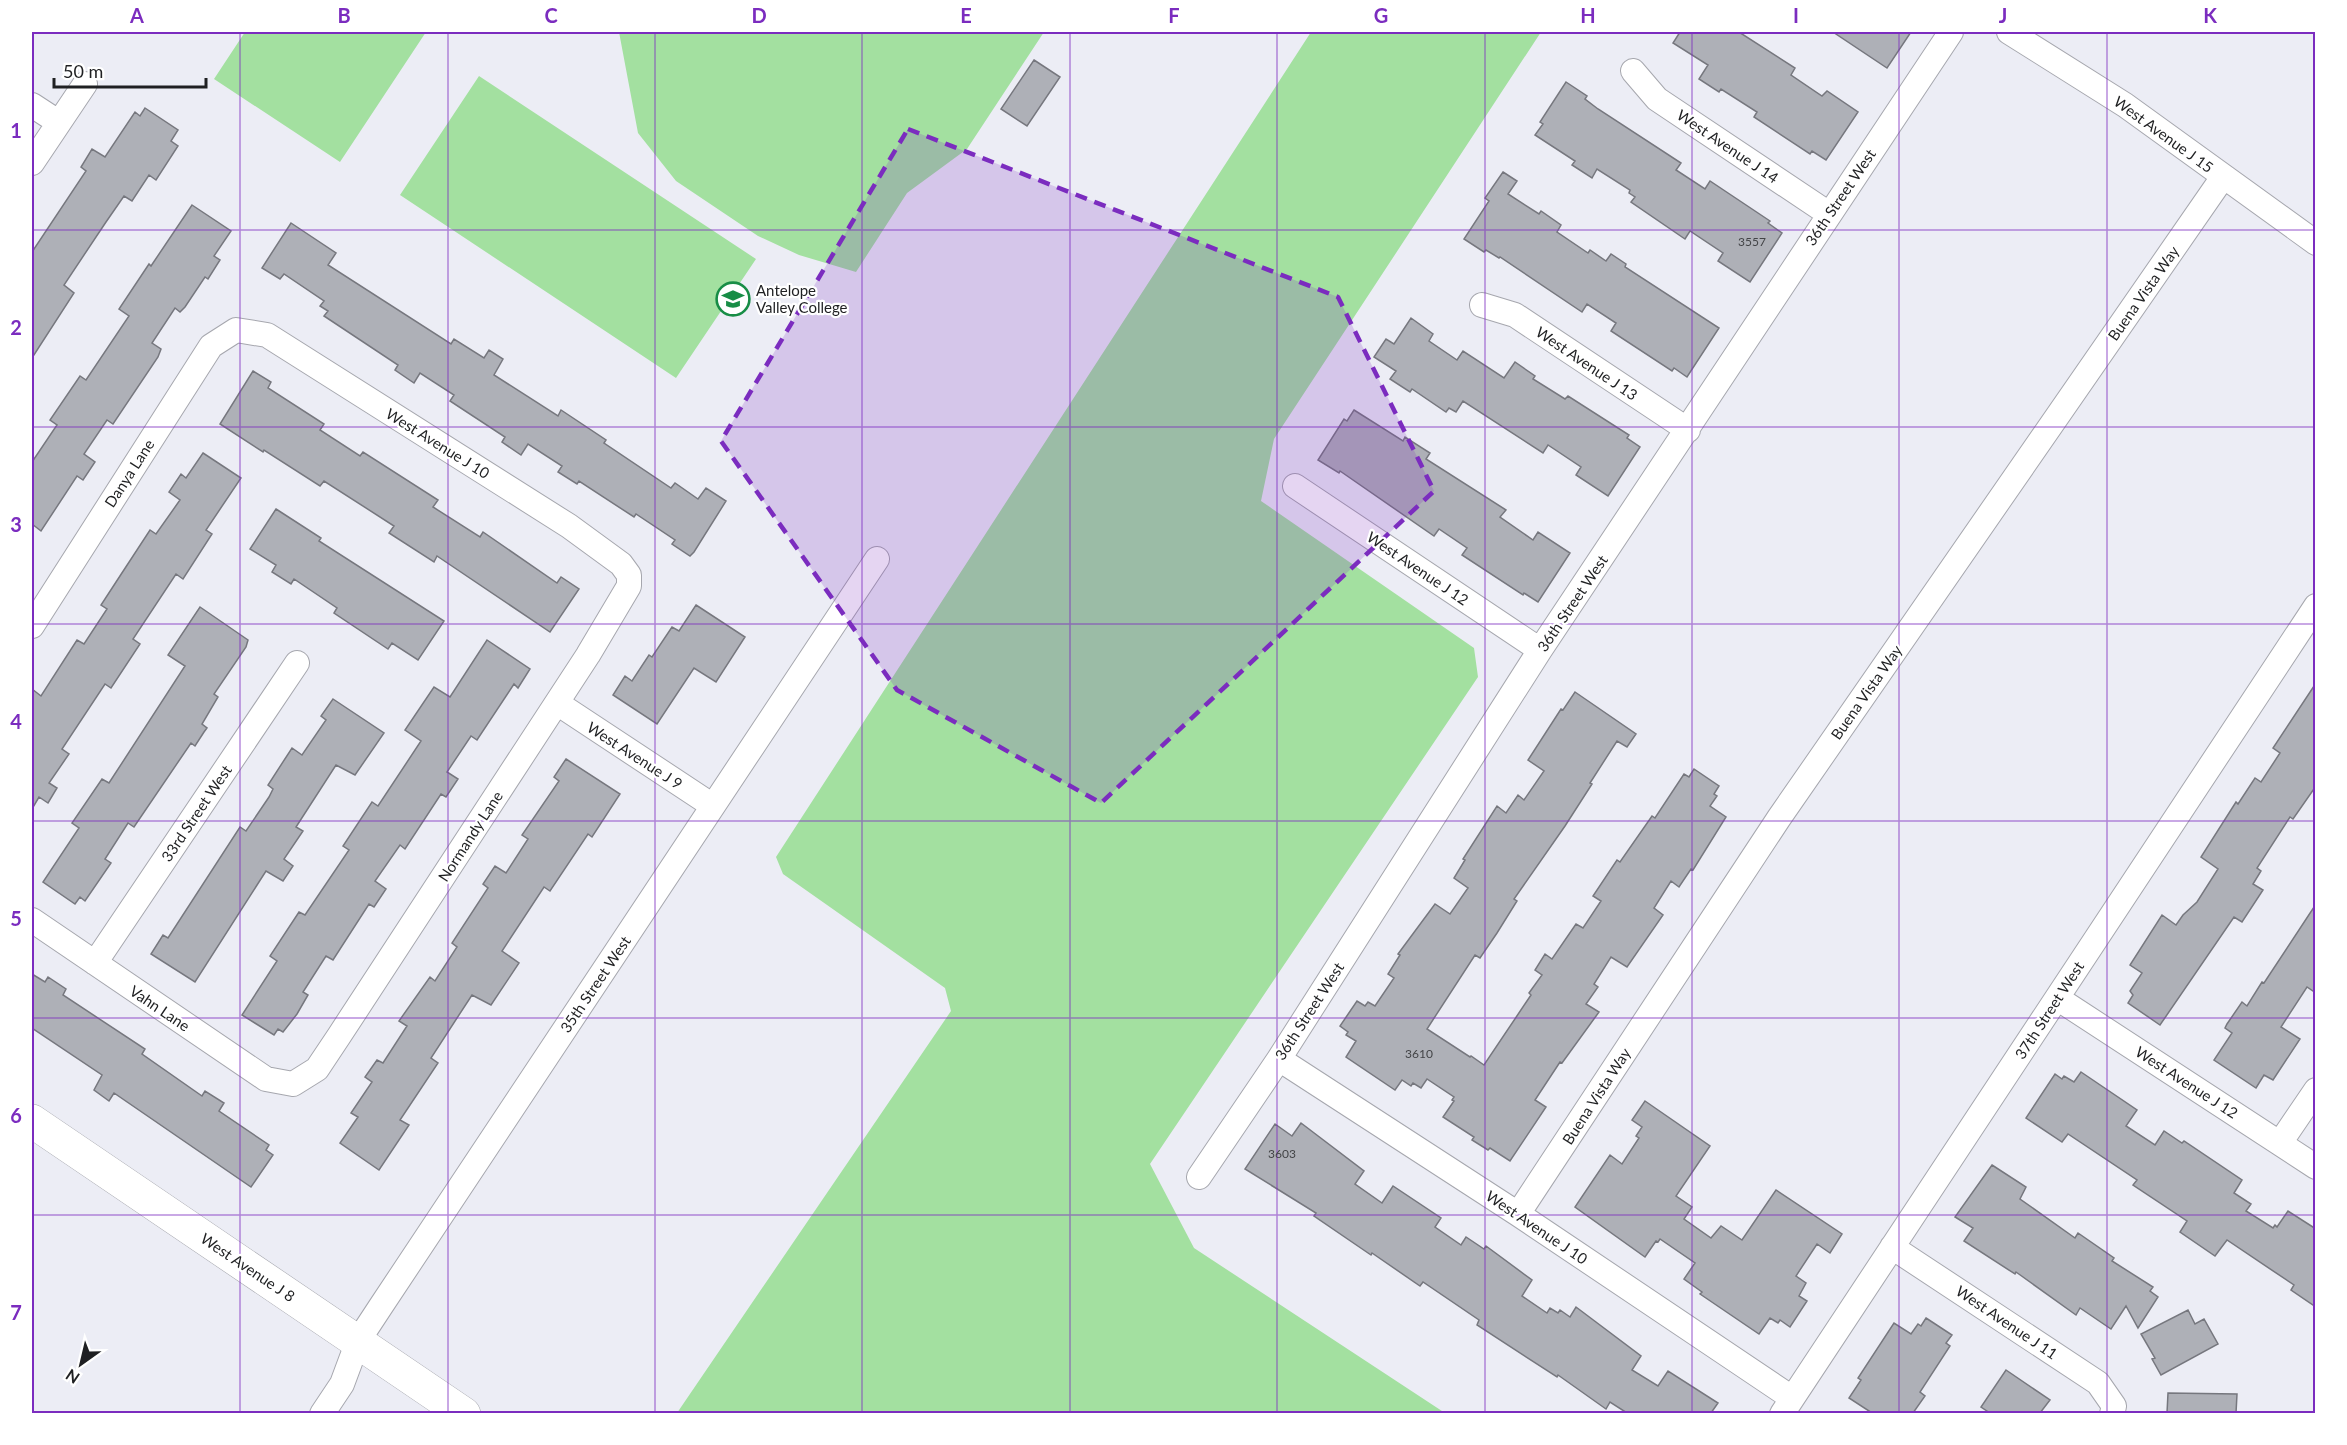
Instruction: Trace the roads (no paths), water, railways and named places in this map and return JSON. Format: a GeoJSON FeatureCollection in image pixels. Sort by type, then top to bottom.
{"type":"FeatureCollection","features":[{"type":"Feature","properties":{"kind":"street","name":"36th Street West"},"geometry":{"type":"LineString","coordinates":[[1199,1177],[1279,1059],[1540,650],[1951,32]]}},
{"type":"Feature","properties":{"kind":"street","name":"West Avenue J 15"},"geometry":{"type":"LineString","coordinates":[[2010,32],[2125,105],[2316,243]]}},
{"type":"Feature","properties":{"kind":"street","name":"West Avenue J 14"},"geometry":{"type":"LineString","coordinates":[[1633,71],[1657,99],[1829,214]]}},
{"type":"Feature","properties":{"kind":"street"},"geometry":{"type":"LineString","coordinates":[[32,163],[85,84]]}},
{"type":"Feature","properties":{"kind":"street"},"geometry":{"type":"LineString","coordinates":[[32,105],[58,122]]}},
{"type":"Feature","properties":{"kind":"street","name":"Buena Vista Way"},"geometry":{"type":"LineString","coordinates":[[1518,1214],[1779,818],[2223,177]]}},
{"type":"Feature","properties":{"kind":"street","name":"West Avenue J 13"},"geometry":{"type":"LineString","coordinates":[[1482,305],[1515,315],[1688,430]]}},
{"type":"Feature","properties":{"kind":"street","name":"West Avenue J 10"},"geometry":{"type":"LineString","coordinates":[[236,330],[267,335],[569,526],[621,564],[629,575]]}},
{"type":"Feature","properties":{"kind":"street","name":"Danya Lane"},"geometry":{"type":"LineString","coordinates":[[32,626],[211,346],[236,330]]}},
{"type":"Feature","properties":{"kind":"street","name":"West Avenue J 12"},"geometry":{"type":"LineString","coordinates":[[1295,486],[1540,650]]}},
{"type":"Feature","properties":{"kind":"street","name":"35th Street West"},"geometry":{"type":"LineString","coordinates":[[322,1413],[342,1384],[358,1341],[877,559]]}},
{"type":"Feature","properties":{"kind":"street","name":"Normandy Lane"},"geometry":{"type":"LineString","coordinates":[[293,1084],[317,1069],[557,703],[629,586],[629,575]]}},
{"type":"Feature","properties":{"kind":"street","name":"37th Street West"},"geometry":{"type":"LineString","coordinates":[[1787,1406],[2316,606]]}},
{"type":"Feature","properties":{"kind":"street","name":"33rd Street West"},"geometry":{"type":"LineString","coordinates":[[95,963],[297,663]]}},
{"type":"Feature","properties":{"kind":"street","name":"West Avenue J 9"},"geometry":{"type":"LineString","coordinates":[[557,703],[713,807]]}},
{"type":"Feature","properties":{"kind":"street","name":"Vahn Lane"},"geometry":{"type":"LineString","coordinates":[[32,920],[266,1079],[293,1084]]}},
{"type":"Feature","properties":{"kind":"street","name":"West Avenue J 12"},"geometry":{"type":"LineString","coordinates":[[2058,998],[2316,1167]]}},
{"type":"Feature","properties":{"kind":"street","name":"West Avenue J 10"},"geometry":{"type":"LineString","coordinates":[[1279,1059],[1518,1214],[1787,1406]]}},
{"type":"Feature","properties":{"kind":"street"},"geometry":{"type":"LineString","coordinates":[[2280,1143],[2316,1090]]}},
{"type":"Feature","properties":{"kind":"street","name":"West Avenue J 8"},"geometry":{"type":"LineString","coordinates":[[32,1121],[464,1413]]}},
{"type":"Feature","properties":{"kind":"street","name":"West Avenue J 11"},"geometry":{"type":"LineString","coordinates":[[1892,1247],[2097,1383],[2113,1410]]}},
{"type":"Feature","properties":{"kind":"place","name":"Antelope Valley College"},"geometry":{"type":"Point","coordinates":[733,299]}}]}
